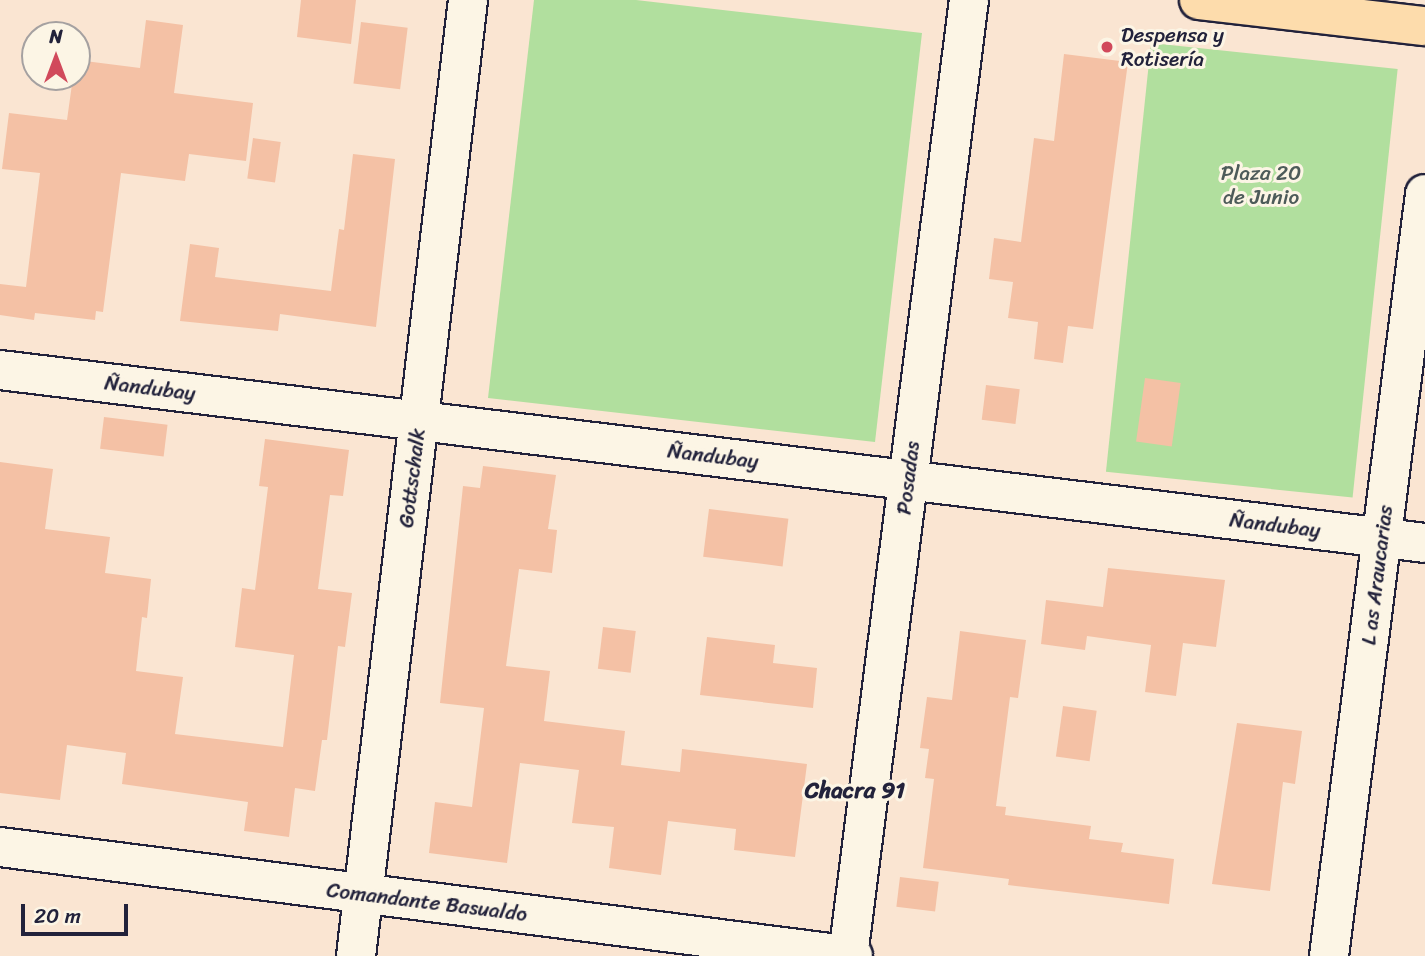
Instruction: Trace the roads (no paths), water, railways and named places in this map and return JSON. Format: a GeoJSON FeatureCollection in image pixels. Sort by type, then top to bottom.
{"type":"FeatureCollection","features":[{"type":"Feature","properties":{"kind":"main road"},"geometry":{"type":"LineString","coordinates":[[1199,0],[1279,5],[1425,26]]}},
{"type":"Feature","properties":{"kind":"street","name":"Gottschalk"},"geometry":{"type":"LineString","coordinates":[[356,956],[468,0]]}},
{"type":"Feature","properties":{"kind":"street","name":"Posadas"},"geometry":{"type":"LineString","coordinates":[[848,956],[969,0]]}},
{"type":"Feature","properties":{"kind":"street","name":"L as Araucarias"},"geometry":{"type":"LineString","coordinates":[[1329,956],[1425,194]]}},
{"type":"Feature","properties":{"kind":"street","name":"Ñandubay"},"geometry":{"type":"LineString","coordinates":[[0,370],[1425,543]]}},
{"type":"Feature","properties":{"kind":"street","name":"Comandante Basualdo"},"geometry":{"type":"LineString","coordinates":[[0,847],[853,956]]}},
{"type":"Feature","properties":{"kind":"place","name":"Despensa y Rotisería"},"geometry":{"type":"Point","coordinates":[1107,47]}},
{"type":"Feature","properties":{"kind":"district","name":"Chacra 91"},"geometry":{"type":"Point","coordinates":[855,791]}},
{"type":"Feature","properties":{"kind":"park label","name":"Plaza 20 de Junio"},"geometry":{"type":"Point","coordinates":[1261,185]}}]}
